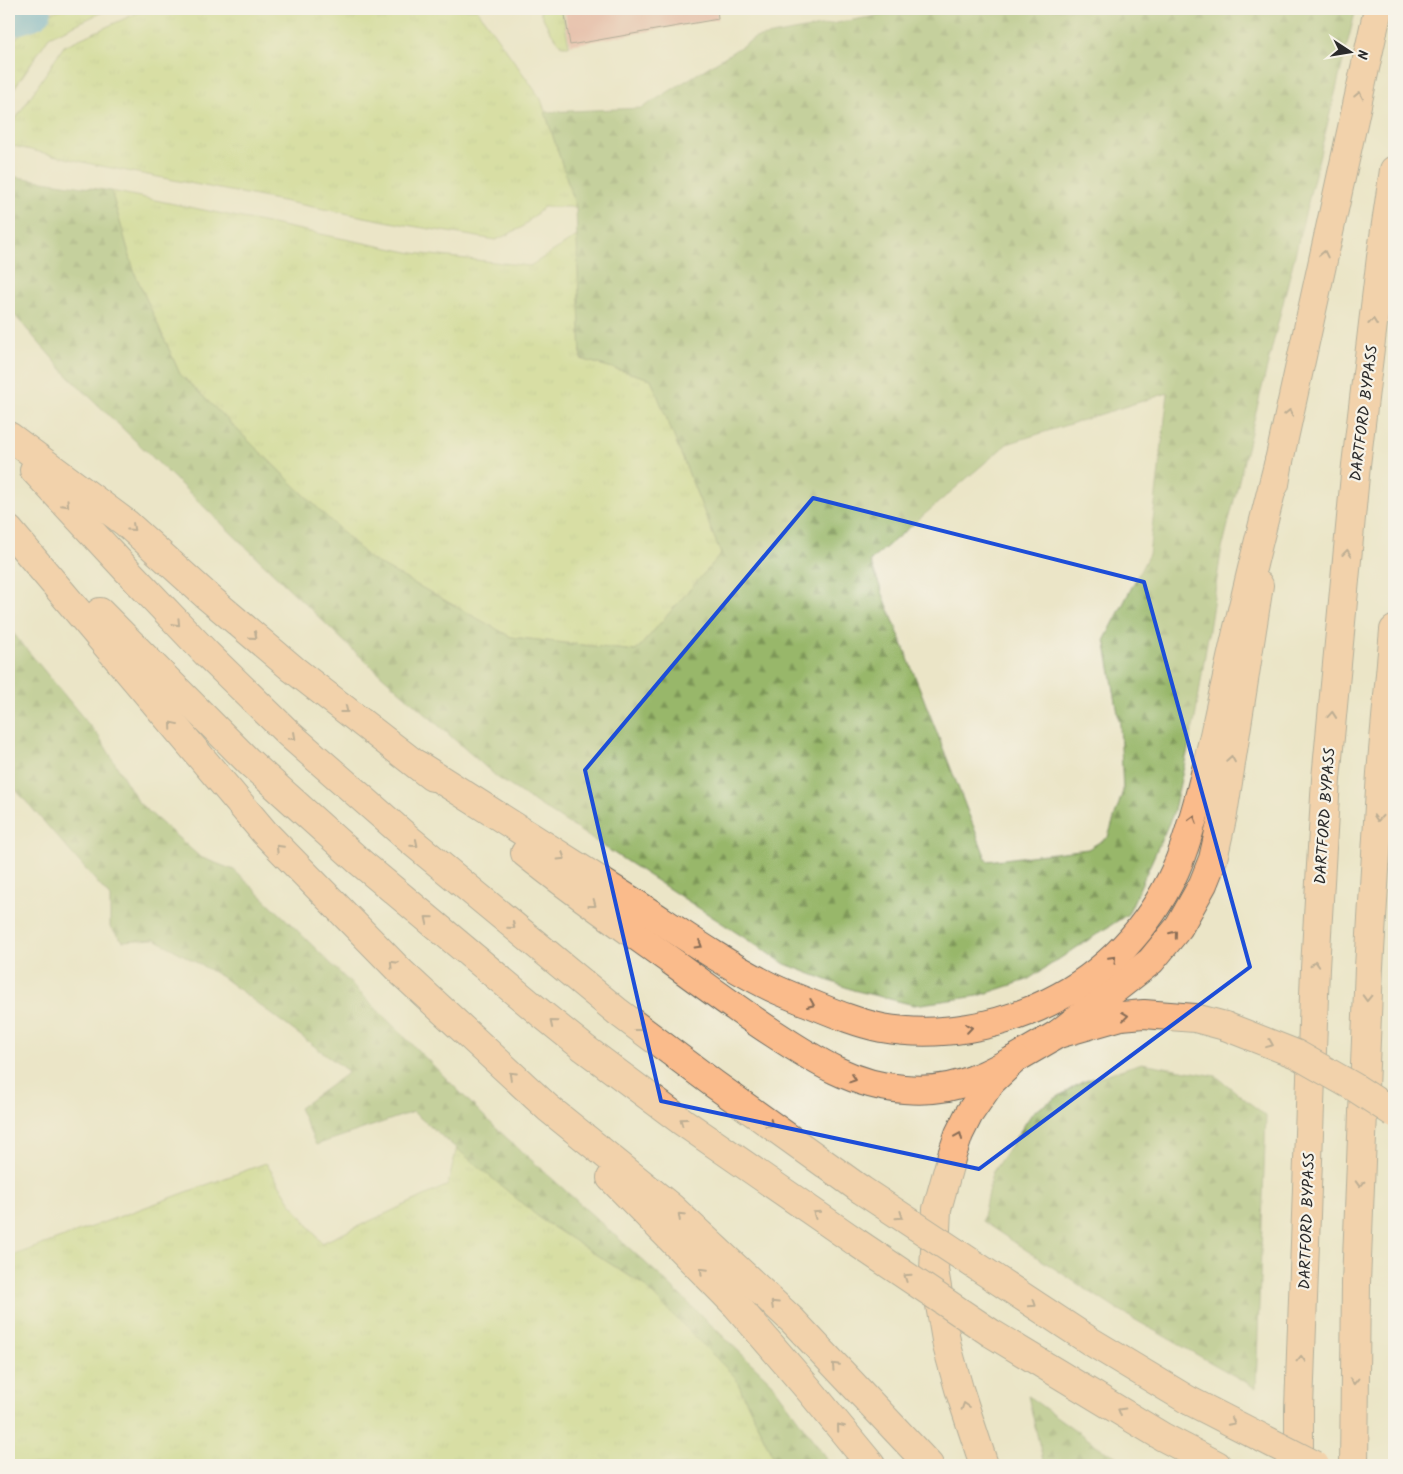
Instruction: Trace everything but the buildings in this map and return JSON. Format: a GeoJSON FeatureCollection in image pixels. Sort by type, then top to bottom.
{"type":"FeatureCollection","features":[{"type":"Feature","properties":{"kind":"highway"},"geometry":{"type":"LineString","coordinates":[[418,765],[696,943],[766,985],[859,1022],[898,1030],[924,1032],[968,1028],[1014,1017],[1039,1007],[1066,994],[1108,964],[1144,923],[1175,871],[1187,840],[1203,786],[1242,608],[1278,460],[1378,9]]}},
{"type":"Feature","properties":{"kind":"highway","name":"DARTFORD BYPASS"},"geometry":{"type":"LineString","coordinates":[[1299,1465],[1312,1022],[1326,779],[1356,465],[1381,257],[1394,170]]}},
{"type":"Feature","properties":{"kind":"highway"},"geometry":{"type":"LineString","coordinates":[[9,436],[126,523],[208,597],[293,669],[418,765],[530,856],[637,936],[747,1016],[810,1058],[854,1080],[904,1089],[950,1086],[974,1080],[1058,1034],[1151,961],[1179,927],[1203,884],[1213,859],[1222,814],[1278,460]]}},
{"type":"Feature","properties":{"kind":"highway"},"geometry":{"type":"LineString","coordinates":[[9,443],[207,654],[289,734],[410,840],[618,1012],[860,1189],[1090,1341],[1188,1400],[1315,1465]]}},
{"type":"Feature","properties":{"kind":"highway"},"geometry":{"type":"LineString","coordinates":[[9,520],[248,761],[360,862],[584,1048],[683,1122],[991,1333],[1163,1436],[1217,1465]]}},
{"type":"Feature","properties":{"kind":"highway"},"geometry":{"type":"LineString","coordinates":[[9,530],[264,832],[401,972],[548,1108],[672,1208],[787,1316],[929,1465]]}},
{"type":"Feature","properties":{"kind":"highway"},"geometry":{"type":"LineString","coordinates":[[1354,1465],[1356,1283],[1369,968],[1381,773],[1394,630]]}},
{"type":"Feature","properties":{"kind":"highway"},"geometry":{"type":"LineString","coordinates":[[1058,1034],[1115,1018],[1144,1014],[1195,1018],[1225,1026],[1296,1054],[1354,1087],[1394,1113]]}},
{"type":"Feature","properties":{"kind":"highway"},"geometry":{"type":"LineString","coordinates":[[984,1465],[959,1390],[947,1346],[934,1270],[937,1209],[959,1134],[969,1114],[991,1082],[1015,1059]]}},
{"type":"Feature","properties":{"kind":"highway"},"geometry":{"type":"LineString","coordinates":[[548,1108],[611,1178],[737,1306],[871,1465]]}},
{"type":"Feature","properties":{"kind":"highlighted area"},"geometry":{"type":"Polygon","coordinates":[[[813,498],[1144,582],[1250,967],[979,1169],[661,1101],[585,770],[813,498]]]}},
{"type":"Feature","properties":{"kind":"green space"},"geometry":{"type":"Polygon","coordinates":[[[61,9],[109,9],[49,37],[9,96],[9,44],[41,16],[61,9]]]}},
{"type":"Feature","properties":{"kind":"green space"},"geometry":{"type":"Polygon","coordinates":[[[146,9],[477,9],[541,99],[576,207],[544,207],[521,228],[496,240],[406,225],[96,165],[9,145],[9,129],[64,46],[146,9]]]}},
{"type":"Feature","properties":{"kind":"green space"},"geometry":{"type":"Polygon","coordinates":[[[539,9],[562,9],[569,46],[562,46],[558,42],[539,9]]]}},
{"type":"Feature","properties":{"kind":"green space"},"geometry":{"type":"Polygon","coordinates":[[[913,9],[1356,9],[1221,553],[1195,719],[1173,814],[1128,914],[1027,980],[978,996],[914,1005],[853,990],[785,964],[498,778],[353,650],[68,376],[9,309],[9,176],[111,191],[135,274],[180,374],[370,559],[511,637],[636,651],[721,554],[651,379],[581,359],[576,207],[545,112],[642,108],[755,38],[913,9]],[[1168,393],[1007,444],[870,561],[987,861],[1088,849],[1108,837],[1123,791],[1120,725],[1105,639],[1149,554],[1168,393]]]}},
{"type":"Feature","properties":{"kind":"green space"},"geometry":{"type":"Polygon","coordinates":[[[111,191],[413,253],[530,266],[577,236],[581,359],[651,379],[721,554],[636,651],[511,637],[370,559],[180,374],[135,274],[111,191]]]}},
{"type":"Feature","properties":{"kind":"green space"},"geometry":{"type":"Polygon","coordinates":[[[9,628],[100,738],[139,803],[200,857],[234,870],[498,1130],[658,1274],[772,1383],[831,1465],[777,1465],[735,1377],[642,1284],[542,1220],[413,1112],[316,1145],[299,1108],[349,1072],[222,977],[155,939],[123,941],[110,927],[110,897],[9,782],[9,628]]]}},
{"type":"Feature","properties":{"kind":"green space"},"geometry":{"type":"Polygon","coordinates":[[[1142,1063],[1216,1076],[1266,1116],[1256,1388],[1116,1309],[982,1221],[992,1173],[1033,1112],[1082,1082],[1142,1063]]]}},
{"type":"Feature","properties":{"kind":"green space"},"geometry":{"type":"Polygon","coordinates":[[[457,1147],[542,1220],[642,1284],[735,1377],[777,1465],[9,1465],[9,1257],[266,1163],[291,1203],[322,1243],[448,1185],[457,1147]]]}},
{"type":"Feature","properties":{"kind":"green space"},"geometry":{"type":"Polygon","coordinates":[[[1028,1396],[1099,1447],[1132,1465],[1044,1465],[1028,1396]]]}},
{"type":"Feature","properties":{"kind":"waterway"},"geometry":{"type":"LineString","coordinates":[[9,16],[31,9]]}}]}
